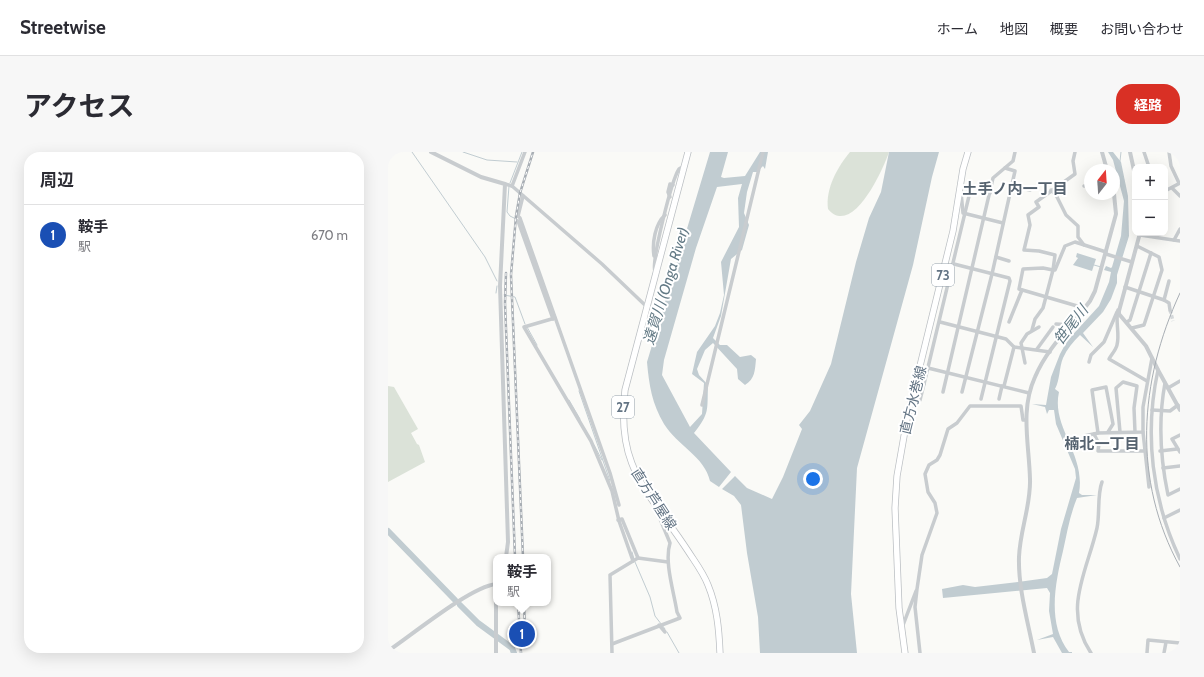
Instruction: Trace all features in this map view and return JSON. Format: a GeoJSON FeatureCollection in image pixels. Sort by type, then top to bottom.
{"type":"FeatureCollection","features":[{"type":"Feature","properties":{"kind":"main road","name":"直方芦屋線"},"geometry":{"type":"LineString","coordinates":[[688,152],[625,390],[623,422],[627,453],[635,474],[653,503],[684,545],[708,584],[717,613],[720,653]]}},
{"type":"Feature","properties":{"kind":"main road","name":"直方水巻線"},"geometry":{"type":"LineString","coordinates":[[905,653],[899,608],[895,508],[899,463],[913,398],[952,238],[968,152]]}},
{"type":"Feature","properties":{"kind":"street"},"geometry":{"type":"LineString","coordinates":[[431,152],[481,177],[509,185],[602,264],[647,307]]}},
{"type":"Feature","properties":{"kind":"street"},"geometry":{"type":"LineString","coordinates":[[506,554],[508,542],[500,286],[509,185],[525,152]]}},
{"type":"Feature","properties":{"kind":"street"},"geometry":{"type":"LineString","coordinates":[[702,405],[763,152]]}},
{"type":"Feature","properties":{"kind":"street"},"geometry":{"type":"LineString","coordinates":[[943,392],[993,178],[1013,161],[1015,152]]}},
{"type":"Feature","properties":{"kind":"street"},"geometry":{"type":"LineString","coordinates":[[1032,330],[1035,319],[1043,308],[1054,270],[1055,255],[1039,250],[1024,250],[1030,225],[1028,215],[1039,207],[1036,202],[1075,174],[1073,161],[1075,152]]}},
{"type":"Feature","properties":{"kind":"street"},"geometry":{"type":"LineString","coordinates":[[1102,152],[1105,164]]}},
{"type":"Feature","properties":{"kind":"street"},"geometry":{"type":"LineString","coordinates":[[1130,152],[1133,164]]}},
{"type":"Feature","properties":{"kind":"street"},"geometry":{"type":"LineString","coordinates":[[1144,152],[1148,164]]}},
{"type":"Feature","properties":{"kind":"street"},"geometry":{"type":"LineString","coordinates":[[1168,190],[1180,183],[1171,166],[1170,152]]}},
{"type":"Feature","properties":{"kind":"street"},"geometry":{"type":"LineString","coordinates":[[656,273],[655,257],[665,215],[673,185],[680,168],[684,166]]}},
{"type":"Feature","properties":{"kind":"street"},"geometry":{"type":"LineString","coordinates":[[962,392],[992,274],[1015,171],[1005,168]]}},
{"type":"Feature","properties":{"kind":"street"},"geometry":{"type":"LineString","coordinates":[[961,186],[963,213],[965,214]]}},
{"type":"Feature","properties":{"kind":"street"},"geometry":{"type":"LineString","coordinates":[[1012,186],[1030,190]]}},
{"type":"Feature","properties":{"kind":"street"},"geometry":{"type":"LineString","coordinates":[[1172,188],[1180,196]]}},
{"type":"Feature","properties":{"kind":"street"},"geometry":{"type":"LineString","coordinates":[[979,190],[990,193]]}},
{"type":"Feature","properties":{"kind":"street"},"geometry":{"type":"LineString","coordinates":[[1051,190],[1056,195],[1066,215],[1079,228],[1078,237],[1084,245]]}},
{"type":"Feature","properties":{"kind":"street"},"geometry":{"type":"LineString","coordinates":[[920,400],[954,264],[969,196],[968,192]]}},
{"type":"Feature","properties":{"kind":"street"},"geometry":{"type":"LineString","coordinates":[[523,196],[518,216],[556,318],[610,473],[619,505]]}},
{"type":"Feature","properties":{"kind":"street"},"geometry":{"type":"LineString","coordinates":[[1034,653],[1020,577],[1019,557],[1029,501],[1030,479],[1026,420],[1029,393],[1035,376],[1050,352],[1084,308],[1095,291],[1107,254],[1116,214],[1115,200]]}},
{"type":"Feature","properties":{"kind":"street"},"geometry":{"type":"LineString","coordinates":[[965,214],[1003,222]]}},
{"type":"Feature","properties":{"kind":"street"},"geometry":{"type":"LineString","coordinates":[[518,220],[554,318],[526,326],[553,377],[591,441],[612,491],[620,520],[635,559]]}},
{"type":"Feature","properties":{"kind":"street"},"geometry":{"type":"LineString","coordinates":[[1174,240],[1180,229]]}},
{"type":"Feature","properties":{"kind":"street"},"geometry":{"type":"LineString","coordinates":[[1140,236],[1115,321],[1118,331],[1117,346],[1109,359],[1147,381]]}},
{"type":"Feature","properties":{"kind":"street"},"geometry":{"type":"LineString","coordinates":[[1151,236],[1180,241]]}},
{"type":"Feature","properties":{"kind":"street"},"geometry":{"type":"LineString","coordinates":[[1054,270],[1056,270],[1059,264],[1065,246],[1075,242],[1131,262]]}},
{"type":"Feature","properties":{"kind":"street"},"geometry":{"type":"LineString","coordinates":[[1132,328],[1144,325],[1162,270],[1159,257],[1137,246]]}},
{"type":"Feature","properties":{"kind":"street"},"geometry":{"type":"LineString","coordinates":[[1127,322],[1130,320],[1151,253]]}},
{"type":"Feature","properties":{"kind":"street"},"geometry":{"type":"LineString","coordinates":[[996,257],[1009,261]]}},
{"type":"Feature","properties":{"kind":"street"},"geometry":{"type":"LineString","coordinates":[[954,264],[1009,278],[1010,281],[981,399]]}},
{"type":"Feature","properties":{"kind":"street"},"geometry":{"type":"LineString","coordinates":[[1054,270],[1043,268],[1023,269],[1019,289],[1084,308]]}},
{"type":"Feature","properties":{"kind":"street"},"geometry":{"type":"LineString","coordinates":[[1164,300],[1169,281]]}},
{"type":"Feature","properties":{"kind":"street"},"geometry":{"type":"LineString","coordinates":[[1124,287],[1164,300],[1168,303],[1170,310]]}},
{"type":"Feature","properties":{"kind":"street"},"geometry":{"type":"LineString","coordinates":[[1009,322],[1022,290]]}},
{"type":"Feature","properties":{"kind":"street"},"geometry":{"type":"LineString","coordinates":[[1118,309],[1119,314],[1146,346],[1179,408],[1170,411],[1152,410]]}},
{"type":"Feature","properties":{"kind":"street"},"geometry":{"type":"LineString","coordinates":[[1089,362],[1091,355],[1104,342],[1114,314],[1118,309]]}},
{"type":"Feature","properties":{"kind":"street"},"geometry":{"type":"LineString","coordinates":[[940,322],[1006,339],[1014,347],[1050,352]]}},
{"type":"Feature","properties":{"kind":"street"},"geometry":{"type":"LineString","coordinates":[[1037,349],[1055,326],[1071,325]]}},
{"type":"Feature","properties":{"kind":"street"},"geometry":{"type":"LineString","coordinates":[[1025,363],[1021,347],[1023,339],[1032,330],[1039,327]]}},
{"type":"Feature","properties":{"kind":"street"},"geometry":{"type":"LineString","coordinates":[[999,399],[1014,347]]}},
{"type":"Feature","properties":{"kind":"street"},"geometry":{"type":"LineString","coordinates":[[1148,487],[1144,451],[1143,407],[1152,357]]}},
{"type":"Feature","properties":{"kind":"street"},"geometry":{"type":"LineString","coordinates":[[928,368],[1029,393]]}},
{"type":"Feature","properties":{"kind":"street"},"geometry":{"type":"LineString","coordinates":[[1158,370],[1152,410],[1153,465],[1164,518],[1180,559]]}},
{"type":"Feature","properties":{"kind":"street"},"geometry":{"type":"LineString","coordinates":[[1168,388],[1180,381]]}},
{"type":"Feature","properties":{"kind":"street"},"geometry":{"type":"LineString","coordinates":[[1120,432],[1116,388],[1123,382],[1137,386],[1134,408],[1135,432]]}},
{"type":"Feature","properties":{"kind":"street"},"geometry":{"type":"LineString","coordinates":[[1165,383],[1160,426],[1160,451],[1168,495],[1180,489]]}},
{"type":"Feature","properties":{"kind":"street"},"geometry":{"type":"LineString","coordinates":[[913,398],[921,384],[924,384]]}},
{"type":"Feature","properties":{"kind":"street"},"geometry":{"type":"LineString","coordinates":[[1108,432],[1113,424],[1106,387],[1092,390],[1096,433],[1099,444],[1098,451],[1144,451]]}},
{"type":"Feature","properties":{"kind":"street"},"geometry":{"type":"LineString","coordinates":[[920,653],[915,607],[917,588],[922,556],[937,513],[935,503],[928,492],[924,474],[929,465],[940,455],[948,429],[957,423],[970,406],[1021,406],[1022,420],[1026,420]]}},
{"type":"Feature","properties":{"kind":"street"},"geometry":{"type":"LineString","coordinates":[[1134,408],[1143,407]]}},
{"type":"Feature","properties":{"kind":"street"},"geometry":{"type":"LineString","coordinates":[[1084,436],[1108,432],[1143,432]]}},
{"type":"Feature","properties":{"kind":"street"},"geometry":{"type":"LineString","coordinates":[[1179,451],[1172,439],[1180,435]]}},
{"type":"Feature","properties":{"kind":"street"},"geometry":{"type":"LineString","coordinates":[[1160,451],[1179,451]]}},
{"type":"Feature","properties":{"kind":"street"},"geometry":{"type":"LineString","coordinates":[[1153,465],[1180,466]]}},
{"type":"Feature","properties":{"kind":"street"},"geometry":{"type":"LineString","coordinates":[[1091,653],[1084,640],[1078,623],[1077,604],[1080,584],[1097,528],[1102,482]]}},
{"type":"Feature","properties":{"kind":"street"},"geometry":{"type":"LineString","coordinates":[[612,644],[680,618],[677,612],[668,562],[667,551],[670,543],[653,503]]}},
{"type":"Feature","properties":{"kind":"street"},"geometry":{"type":"LineString","coordinates":[[1164,518],[1180,510]]}},
{"type":"Feature","properties":{"kind":"street"},"geometry":{"type":"LineString","coordinates":[[612,653],[610,575],[635,559],[668,562]]}},
{"type":"Feature","properties":{"kind":"street"},"geometry":{"type":"LineString","coordinates":[[388,651],[468,595],[488,585],[493,584]]}},
{"type":"Feature","properties":{"kind":"street"},"geometry":{"type":"LineString","coordinates":[[902,627],[917,588]]}},
{"type":"Feature","properties":{"kind":"street"},"geometry":{"type":"LineString","coordinates":[[496,606],[496,653]]}},
{"type":"Feature","properties":{"kind":"street"},"geometry":{"type":"LineString","coordinates":[[661,625],[665,632]]}},
{"type":"Feature","properties":{"kind":"street"},"geometry":{"type":"LineString","coordinates":[[1147,653],[1148,640],[1180,642]]}},
{"type":"Feature","properties":{"kind":"street"},"geometry":{"type":"LineString","coordinates":[[1164,653],[1166,642]]}},
{"type":"Feature","properties":{"kind":"shaded area"},"geometry":{"type":"Polygon","coordinates":[[[710,152],[728,152],[721,177],[724,178],[745,176],[760,152],[768,152],[765,169],[763,166],[757,172],[753,172],[747,192],[744,213],[749,225],[742,250],[731,259],[721,316],[713,338],[720,345],[727,345],[740,357],[751,355],[756,359],[754,374],[751,380],[745,385],[738,379],[737,369],[713,343],[705,350],[697,369],[699,375],[708,385],[708,400],[707,411],[703,421],[694,433],[731,472],[719,487],[710,481],[703,465],[664,424],[652,394],[647,362],[710,152]],[[742,184],[717,187],[696,248],[664,360],[662,375],[690,427],[702,414],[704,383],[692,374],[697,352],[715,326],[720,313],[724,295],[721,262],[739,227],[738,198],[742,184]]]}},
{"type":"Feature","properties":{"kind":"shaded area"},"geometry":{"type":"Polygon","coordinates":[[[850,152],[889,152],[880,173],[865,198],[847,215],[837,216],[828,209],[828,194],[833,178],[850,152]]]}},
{"type":"Feature","properties":{"kind":"shaded area"},"geometry":{"type":"Polygon","coordinates":[[[889,152],[939,152],[932,177],[913,265],[857,468],[851,594],[857,653],[760,653],[758,617],[747,553],[741,505],[734,496],[722,489],[735,476],[747,488],[772,499],[783,477],[802,429],[799,425],[810,411],[831,364],[856,262],[869,218],[881,192],[889,152]]]}},
{"type":"Feature","properties":{"kind":"shaded area"},"geometry":{"type":"Polygon","coordinates":[[[1108,152],[1113,152],[1121,162],[1128,196],[1129,236],[1117,275],[1117,283],[1111,299],[1103,312],[1083,333],[1093,347],[1080,335],[1075,340],[1063,358],[1055,389],[1059,392],[1058,405],[1060,417],[1078,466],[1080,479],[1079,493],[1082,495],[1097,495],[1077,498],[1057,577],[1055,616],[1062,641],[1069,652],[1072,652],[1062,653],[1053,637],[1037,640],[1053,634],[1049,611],[1050,593],[1047,588],[943,598],[942,589],[963,585],[975,587],[1018,582],[1047,578],[1052,574],[1061,529],[1076,478],[1075,469],[1056,424],[1054,410],[1049,410],[1047,414],[1045,407],[1032,404],[1046,405],[1051,377],[1060,354],[1067,341],[1099,306],[1109,282],[1111,272],[1104,270],[1106,266],[1112,267],[1121,236],[1124,201],[1120,186],[1120,164],[1114,164],[1108,152]]]}},
{"type":"Feature","properties":{"kind":"shaded area"},"geometry":{"type":"Polygon","coordinates":[[[1077,253],[1096,259],[1092,271],[1073,265],[1078,258],[1076,257],[1077,253]]]}},
{"type":"Feature","properties":{"kind":"shaded area"},"geometry":{"type":"Polygon","coordinates":[[[388,386],[394,387],[418,429],[411,433],[419,445],[425,462],[388,482],[388,386]]]}},
{"type":"Feature","properties":{"kind":"waterway"},"geometry":{"type":"LineString","coordinates":[[412,152],[485,257],[497,281]]}},
{"type":"Feature","properties":{"kind":"waterway"},"geometry":{"type":"LineString","coordinates":[[463,152],[487,160],[517,162]]}},
{"type":"Feature","properties":{"kind":"waterway"},"geometry":{"type":"LineString","coordinates":[[510,183],[522,152]]}},
{"type":"Feature","properties":{"kind":"waterway"},"geometry":{"type":"LineString","coordinates":[[1120,161],[1121,152]]}},
{"type":"Feature","properties":{"kind":"waterway"},"geometry":{"type":"LineString","coordinates":[[509,186],[507,212],[510,216],[518,220]]}},
{"type":"Feature","properties":{"kind":"waterway"},"geometry":{"type":"LineString","coordinates":[[1094,265],[1101,267]]}},
{"type":"Feature","properties":{"kind":"waterway"},"geometry":{"type":"LineString","coordinates":[[496,293],[497,286]]}},
{"type":"Feature","properties":{"kind":"waterway"},"geometry":{"type":"LineString","coordinates":[[504,295],[515,297],[525,324]]}},
{"type":"Feature","properties":{"kind":"waterway"},"geometry":{"type":"LineString","coordinates":[[527,327],[537,345]]}},
{"type":"Feature","properties":{"kind":"waterway"},"geometry":{"type":"LineString","coordinates":[[579,391],[610,481]]}},
{"type":"Feature","properties":{"kind":"waterway"},"geometry":{"type":"LineString","coordinates":[[569,400],[580,419]]}},
{"type":"Feature","properties":{"kind":"waterway"},"geometry":{"type":"LineString","coordinates":[[594,445],[602,460]]}},
{"type":"Feature","properties":{"kind":"waterway"},"geometry":{"type":"LineString","coordinates":[[388,531],[455,600]]}},
{"type":"Feature","properties":{"kind":"waterway"},"geometry":{"type":"LineString","coordinates":[[632,552],[634,559]]}},
{"type":"Feature","properties":{"kind":"waterway"},"geometry":{"type":"LineString","coordinates":[[635,562],[650,597],[655,616],[665,629]]}},
{"type":"Feature","properties":{"kind":"waterway"},"geometry":{"type":"LineString","coordinates":[[460,605],[478,623],[512,648],[514,653]]}},
{"type":"Feature","properties":{"kind":"waterway"},"geometry":{"type":"LineString","coordinates":[[667,632],[679,653]]}},
{"type":"Feature","properties":{"kind":"tunnel"},"geometry":{"type":"LineString","coordinates":[[1170,310],[1173,321]]}},
{"type":"Feature","properties":{"kind":"tram line"},"geometry":{"type":"LineString","coordinates":[[1180,293],[1166,326],[1156,361],[1149,395],[1147,430],[1148,465],[1154,500],[1165,534],[1180,567]]}},
{"type":"Feature","properties":{"kind":"railway"},"geometry":{"type":"LineString","coordinates":[[523,554],[511,275],[516,216],[520,193],[533,152]]}},
{"type":"Feature","properties":{"kind":"railway"},"geometry":{"type":"LineString","coordinates":[[506,273],[505,303],[515,554]]}},
{"type":"Feature","properties":{"kind":"railway"},"geometry":{"type":"LineString","coordinates":[[518,606],[521,653]]}},
{"type":"Feature","properties":{"kind":"railway"},"geometry":{"type":"LineString","coordinates":[[524,606],[525,629]]}},
{"type":"Feature","properties":{"kind":"place","name":"鞍手"},"geometry":{"type":"Point","coordinates":[522,634]}},
{"type":"Feature","properties":{"kind":"district","name":"土手ノ内一丁目"},"geometry":{"type":"Point","coordinates":[1015,189]}},
{"type":"Feature","properties":{"kind":"district","name":"楠北一丁目"},"geometry":{"type":"Point","coordinates":[1102,444]}},
{"type":"Feature","properties":{"kind":"water label","name":"遠賀川 (Onga River)"},"geometry":{"type":"Point","coordinates":[666,286]}},
{"type":"Feature","properties":{"kind":"water label","name":"笹尾川"},"geometry":{"type":"Point","coordinates":[1071,325]}}]}
